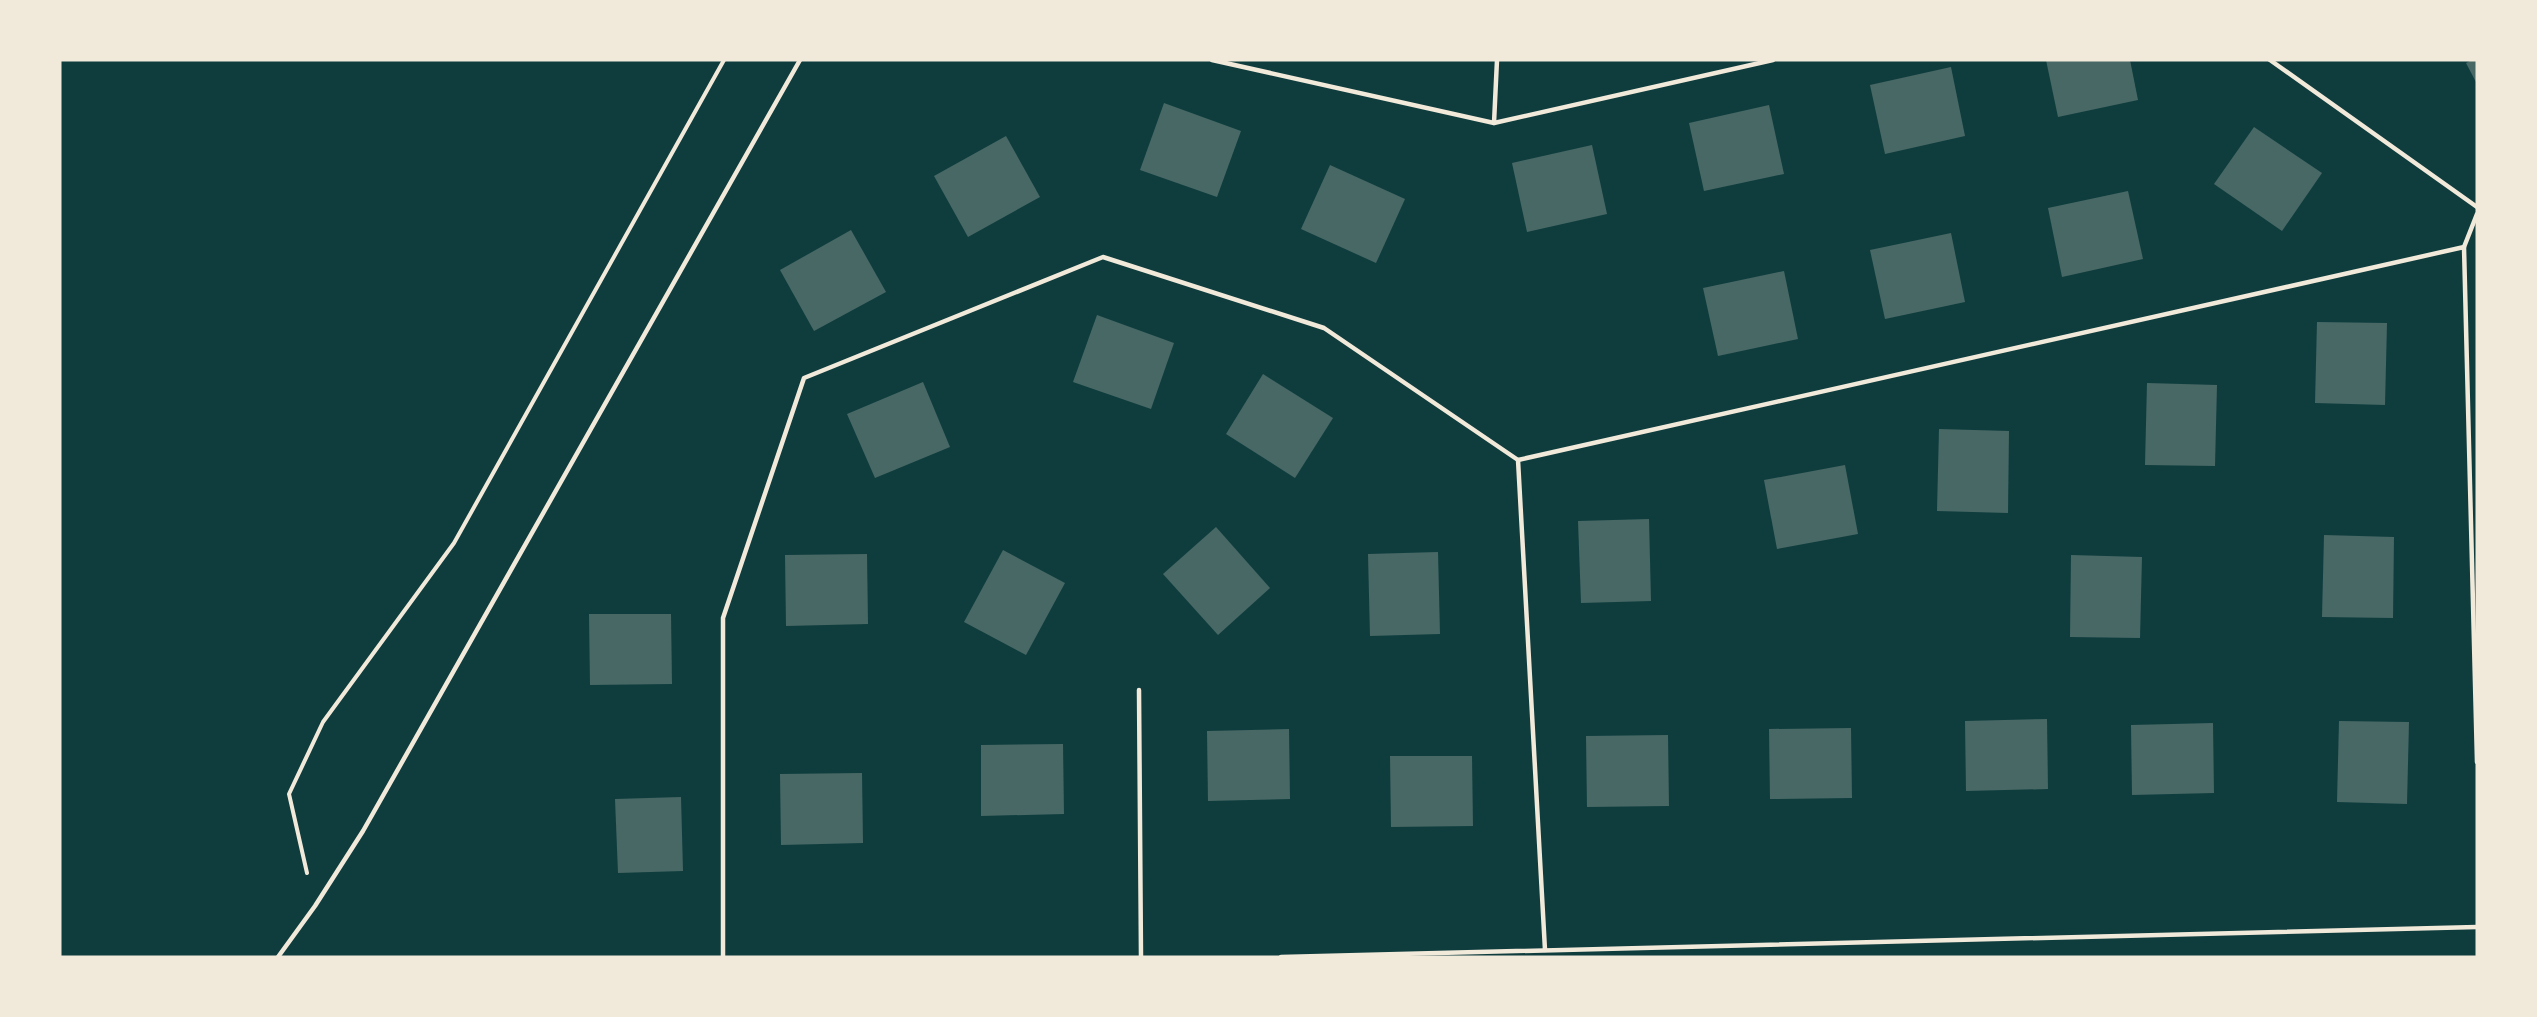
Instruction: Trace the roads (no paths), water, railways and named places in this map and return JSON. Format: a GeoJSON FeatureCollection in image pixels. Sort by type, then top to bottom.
{"type":"FeatureCollection","features":[{"type":"Feature","properties":{"kind":"lane"},"geometry":{"type":"LineString","coordinates":[[278,957],[315,906],[363,831],[800,60]]}},
{"type":"Feature","properties":{"kind":"lane"},"geometry":{"type":"LineString","coordinates":[[1212,60],[1494,123],[1773,60]]}},
{"type":"Feature","properties":{"kind":"lane"},"geometry":{"type":"LineString","coordinates":[[1249,67],[1250,60]]}},
{"type":"Feature","properties":{"kind":"lane"},"geometry":{"type":"LineString","coordinates":[[1494,123],[1497,60]]}},
{"type":"Feature","properties":{"kind":"lane"},"geometry":{"type":"LineString","coordinates":[[2270,60],[2477,207]]}},
{"type":"Feature","properties":{"kind":"lane"},"geometry":{"type":"LineString","coordinates":[[2477,214],[2464,246],[2477,762]]}},
{"type":"Feature","properties":{"kind":"lane"},"geometry":{"type":"LineString","coordinates":[[723,957],[723,618],[804,378],[1103,257],[1324,328],[1518,460],[2464,246]]}},
{"type":"Feature","properties":{"kind":"lane"},"geometry":{"type":"LineString","coordinates":[[1518,460],[1545,950]]}},
{"type":"Feature","properties":{"kind":"lane"},"geometry":{"type":"LineString","coordinates":[[1139,690],[1141,957]]}},
{"type":"Feature","properties":{"kind":"lane"},"geometry":{"type":"LineString","coordinates":[[1281,957],[2477,927]]}}]}
